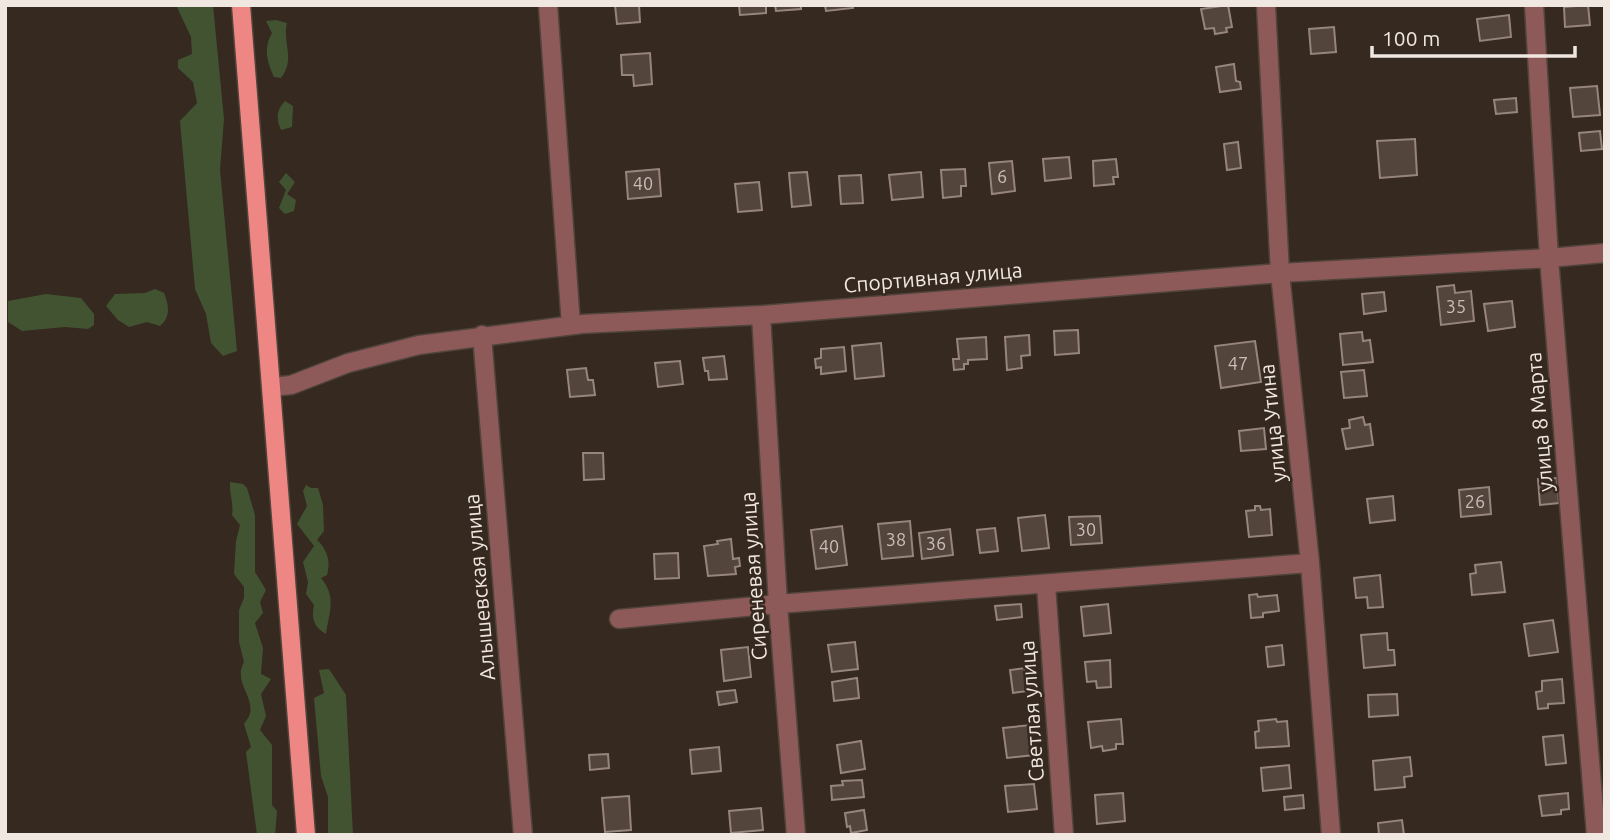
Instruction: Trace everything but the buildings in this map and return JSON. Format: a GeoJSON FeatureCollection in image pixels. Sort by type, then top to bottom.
{"type":"FeatureCollection","features":[{"type":"Feature","properties":{"kind":"main road"},"geometry":{"type":"LineString","coordinates":[[241,5],[306,835]]}},
{"type":"Feature","properties":{"kind":"street"},"geometry":{"type":"LineString","coordinates":[[548,5],[571,325]]}},
{"type":"Feature","properties":{"kind":"street","name":"улица Утина"},"geometry":{"type":"LineString","coordinates":[[1266,5],[1280,273],[1310,563],[1331,835]]}},
{"type":"Feature","properties":{"kind":"street","name":"улица 8 Марта"},"geometry":{"type":"LineString","coordinates":[[1534,5],[1549,258],[1596,835]]}},
{"type":"Feature","properties":{"kind":"street","name":"Спортивная улица"},"geometry":{"type":"LineString","coordinates":[[271,387],[291,385],[348,363],[419,345],[571,325],[761,314],[1280,273],[1605,253]]}},
{"type":"Feature","properties":{"kind":"street","name":"Сиреневая улица"},"geometry":{"type":"LineString","coordinates":[[761,314],[778,604],[796,835]]}},
{"type":"Feature","properties":{"kind":"street","name":"Алышевская улица"},"geometry":{"type":"LineString","coordinates":[[482,335],[523,835]]}},
{"type":"Feature","properties":{"kind":"street"},"geometry":{"type":"LineString","coordinates":[[619,619],[778,604],[1310,563]]}},
{"type":"Feature","properties":{"kind":"street","name":"Светлая улица"},"geometry":{"type":"LineString","coordinates":[[1046,585],[1064,835]]}},
{"type":"Feature","properties":{"kind":"green space"},"geometry":{"type":"Polygon","coordinates":[[[176,5],[213,5],[224,119],[220,170],[237,351],[223,356],[211,343],[206,314],[195,289],[180,121],[197,103],[193,82],[178,68],[178,60],[192,54],[191,37],[176,5]]]}},
{"type":"Feature","properties":{"kind":"green space"},"geometry":{"type":"Polygon","coordinates":[[[266,21],[287,23],[288,64],[281,78],[274,77],[267,55],[272,33],[266,21]]]}},
{"type":"Feature","properties":{"kind":"green space"},"geometry":{"type":"Polygon","coordinates":[[[285,101],[293,106],[292,127],[281,130],[278,115],[285,101]]]}},
{"type":"Feature","properties":{"kind":"green space"},"geometry":{"type":"Polygon","coordinates":[[[286,173],[295,182],[287,194],[296,200],[294,211],[285,214],[279,208],[286,190],[279,182],[286,173]]]}},
{"type":"Feature","properties":{"kind":"green space"},"geometry":{"type":"Polygon","coordinates":[[[155,289],[164,293],[168,306],[166,319],[160,326],[147,322],[129,327],[118,320],[106,306],[115,294],[145,293],[155,289]]]}},
{"type":"Feature","properties":{"kind":"green space"},"geometry":{"type":"Polygon","coordinates":[[[46,294],[81,298],[94,314],[94,325],[88,329],[65,327],[22,331],[8,322],[8,301],[46,294]]]}},
{"type":"Feature","properties":{"kind":"green space"},"geometry":{"type":"Polygon","coordinates":[[[230,482],[243,484],[247,488],[255,515],[255,572],[266,590],[260,602],[263,613],[255,623],[263,648],[261,674],[271,679],[261,694],[266,716],[260,730],[272,745],[272,805],[277,811],[275,835],[257,835],[246,752],[251,747],[244,724],[250,714],[250,707],[242,682],[241,669],[244,662],[239,642],[239,610],[244,598],[244,587],[234,574],[240,525],[232,515],[230,482]]]}},
{"type":"Feature","properties":{"kind":"green space"},"geometry":{"type":"Polygon","coordinates":[[[306,485],[318,488],[323,505],[324,531],[317,540],[326,551],[328,560],[327,575],[321,578],[330,598],[326,634],[314,622],[314,605],[306,594],[308,582],[303,562],[314,546],[297,524],[307,506],[303,491],[306,485]]]}},
{"type":"Feature","properties":{"kind":"green space"},"geometry":{"type":"Polygon","coordinates":[[[329,669],[346,695],[353,835],[328,835],[328,797],[321,776],[314,698],[324,693],[319,670],[329,669]]]}}]}
